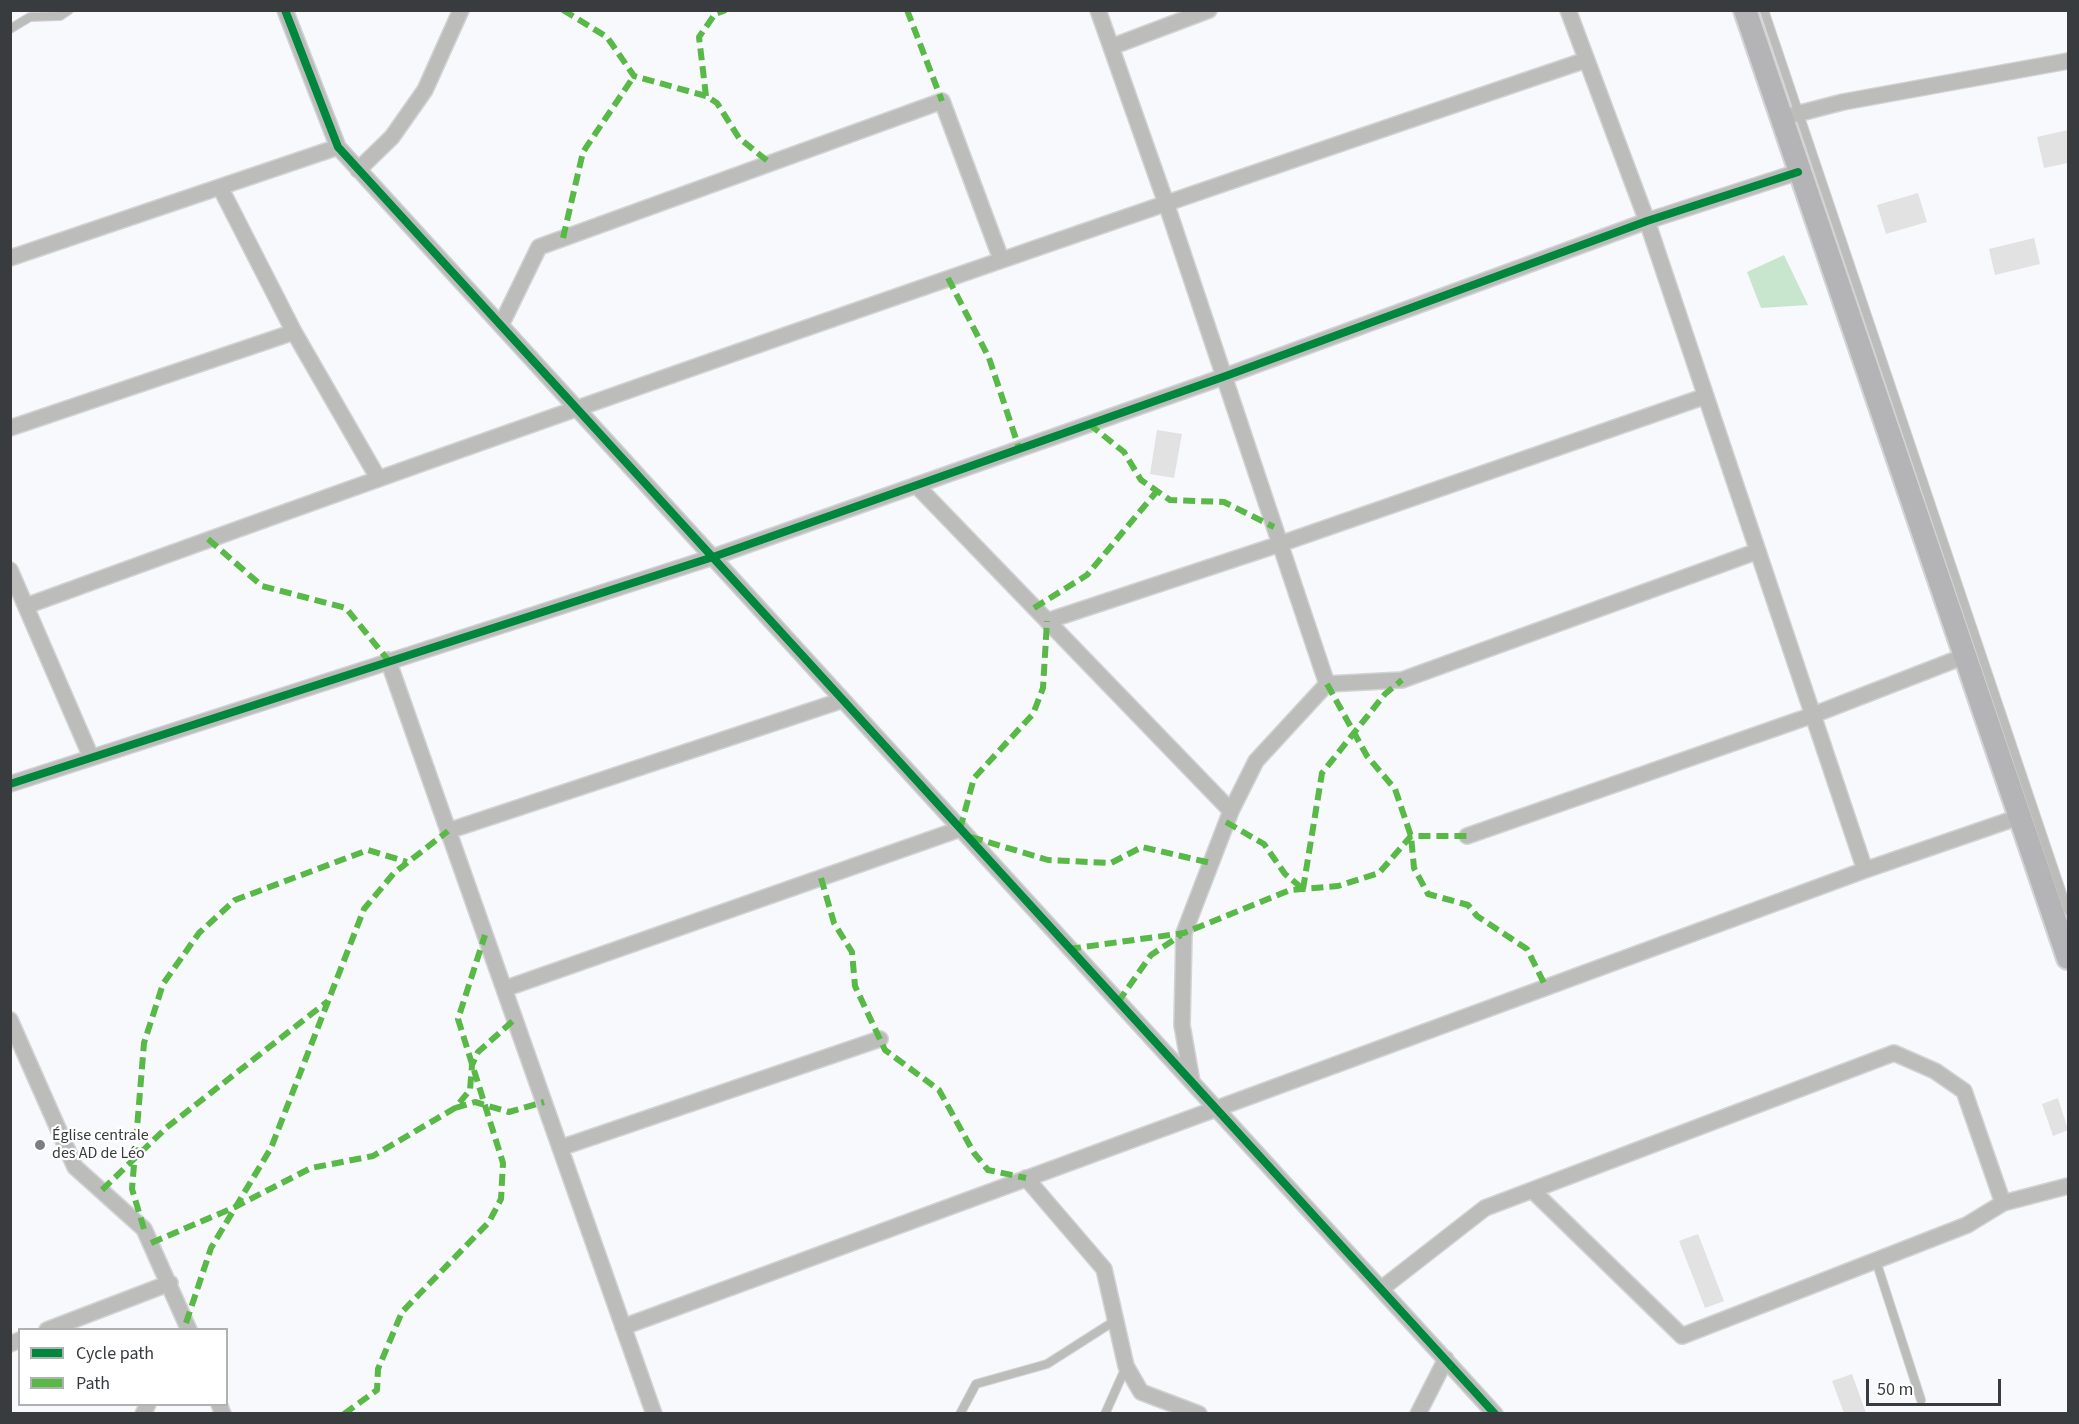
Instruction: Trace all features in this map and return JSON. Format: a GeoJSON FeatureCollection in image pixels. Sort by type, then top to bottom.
{"type":"FeatureCollection","features":[{"type":"Feature","properties":{"kind":"main road"},"geometry":{"type":"LineString","coordinates":[[1745,10],[1790,116],[1798,172],[2068,958]]}},
{"type":"Feature","properties":{"kind":"street"},"geometry":{"type":"LineString","coordinates":[[285,10],[338,147],[1495,1413]]}},
{"type":"Feature","properties":{"kind":"street"},"geometry":{"type":"LineString","coordinates":[[358,170],[392,138],[425,90],[461,10]]}},
{"type":"Feature","properties":{"kind":"street"},"geometry":{"type":"LineString","coordinates":[[1098,10],[1166,203],[1327,684]]}},
{"type":"Feature","properties":{"kind":"street"},"geometry":{"type":"LineString","coordinates":[[1111,47],[1209,10]]}},
{"type":"Feature","properties":{"kind":"street"},"geometry":{"type":"LineString","coordinates":[[1568,10],[1647,221],[1865,870]]}},
{"type":"Feature","properties":{"kind":"street"},"geometry":{"type":"LineString","coordinates":[[26,606],[378,478],[1001,259],[1586,60]]}},
{"type":"Feature","properties":{"kind":"street"},"geometry":{"type":"LineString","coordinates":[[1790,116],[1843,102],[2068,61]]}},
{"type":"Feature","properties":{"kind":"street"},"geometry":{"type":"LineString","coordinates":[[501,325],[539,247],[942,101],[1001,259]]}},
{"type":"Feature","properties":{"kind":"street"},"geometry":{"type":"LineString","coordinates":[[10,258],[338,147]]}},
{"type":"Feature","properties":{"kind":"street"},"geometry":{"type":"LineString","coordinates":[[10,784],[388,660],[713,557],[1223,377],[1647,221],[1798,172]]}},
{"type":"Feature","properties":{"kind":"street"},"geometry":{"type":"LineString","coordinates":[[220,187],[294,332],[378,478]]}},
{"type":"Feature","properties":{"kind":"street"},"geometry":{"type":"LineString","coordinates":[[10,428],[294,332]]}},
{"type":"Feature","properties":{"kind":"street"},"geometry":{"type":"LineString","coordinates":[[1047,621],[1280,544],[1706,396]]}},
{"type":"Feature","properties":{"kind":"street"},"geometry":{"type":"LineString","coordinates":[[916,485],[1231,811]]}},
{"type":"Feature","properties":{"kind":"street"},"geometry":{"type":"LineString","coordinates":[[1192,1082],[1182,1025],[1184,933],[1231,811],[1256,761],[1327,684],[1402,680],[1758,551]]}},
{"type":"Feature","properties":{"kind":"street"},"geometry":{"type":"LineString","coordinates":[[10,570],[91,757]]}},
{"type":"Feature","properties":{"kind":"street"},"geometry":{"type":"LineString","coordinates":[[1467,836],[1813,715],[1965,656]]}},
{"type":"Feature","properties":{"kind":"street"},"geometry":{"type":"LineString","coordinates":[[388,660],[654,1413]]}},
{"type":"Feature","properties":{"kind":"street"},"geometry":{"type":"LineString","coordinates":[[448,831],[843,700]]}},
{"type":"Feature","properties":{"kind":"street"},"geometry":{"type":"LineString","coordinates":[[623,1327],[1865,870],[2019,817]]}},
{"type":"Feature","properties":{"kind":"street"},"geometry":{"type":"LineString","coordinates":[[504,989],[960,829]]}},
{"type":"Feature","properties":{"kind":"street"},"geometry":{"type":"LineString","coordinates":[[10,1020],[75,1167],[144,1229],[170,1283],[186,1327]]}},
{"type":"Feature","properties":{"kind":"street"},"geometry":{"type":"LineString","coordinates":[[560,1148],[880,1039]]}},
{"type":"Feature","properties":{"kind":"street"},"geometry":{"type":"LineString","coordinates":[[1381,1289],[1485,1208],[1893,1053],[1935,1071],[1964,1091],[2003,1203]]}},
{"type":"Feature","properties":{"kind":"street"},"geometry":{"type":"LineString","coordinates":[[1026,1178],[1104,1269],[1126,1366],[1141,1392],[1199,1413]]}},
{"type":"Feature","properties":{"kind":"street"},"geometry":{"type":"LineString","coordinates":[[1532,1190],[1682,1336],[1967,1225],[2003,1203],[2068,1186]]}},
{"type":"Feature","properties":{"kind":"street"},"geometry":{"type":"LineString","coordinates":[[50,1328],[170,1283]]}},
{"type":"Feature","properties":{"kind":"street"},"geometry":{"type":"LineString","coordinates":[[1418,1413],[1446,1359]]}},
{"type":"Feature","properties":{"kind":"lane"},"geometry":{"type":"LineString","coordinates":[[10,29],[30,17],[60,16],[69,10]]}},
{"type":"Feature","properties":{"kind":"lane"},"geometry":{"type":"LineString","coordinates":[[1764,10],[1790,116],[2068,911]]}},
{"type":"Feature","properties":{"kind":"lane"},"geometry":{"type":"LineString","coordinates":[[1876,1261],[1921,1400]]}},
{"type":"Feature","properties":{"kind":"lane"},"geometry":{"type":"LineString","coordinates":[[960,1413],[976,1384],[1047,1364],[1116,1320]]}},
{"type":"Feature","properties":{"kind":"lane"},"geometry":{"type":"LineString","coordinates":[[1105,1413],[1126,1366]]}},
{"type":"Feature","properties":{"kind":"green space"},"geometry":{"type":"Polygon","coordinates":[[[1784,255],[1808,305],[1761,308],[1747,272],[1784,255]]]}},
{"type":"Feature","properties":{"kind":"building"},"geometry":{"type":"Polygon","coordinates":[[[2068,130],[2068,163],[2044,168],[2037,137],[2068,130]]]}},
{"type":"Feature","properties":{"kind":"building"},"geometry":{"type":"Polygon","coordinates":[[[1918,193],[1927,222],[1886,234],[1877,205],[1918,193]]]}},
{"type":"Feature","properties":{"kind":"building"},"geometry":{"type":"Polygon","coordinates":[[[2034,238],[2040,264],[1995,275],[1989,249],[2034,238]]]}},
{"type":"Feature","properties":{"kind":"building"},"geometry":{"type":"Polygon","coordinates":[[[1157,430],[1182,434],[1174,478],[1150,474],[1157,430]]]}},
{"type":"Feature","properties":{"kind":"building"},"geometry":{"type":"Polygon","coordinates":[[[2058,1098],[2068,1130],[2053,1136],[2042,1104],[2058,1098]]]}},
{"type":"Feature","properties":{"kind":"building"},"geometry":{"type":"Polygon","coordinates":[[[1698,1234],[1724,1301],[1705,1308],[1679,1241],[1698,1234]]]}},
{"type":"Feature","properties":{"kind":"building"},"geometry":{"type":"Polygon","coordinates":[[[1852,1374],[1866,1413],[1844,1413],[1832,1381],[1852,1374]]]}},
{"type":"Feature","properties":{"kind":"marked path"},"geometry":{"type":"LineString","coordinates":[[563,10],[607,37],[634,76],[706,96],[717,103],[739,138],[770,163]]}},
{"type":"Feature","properties":{"kind":"marked path"},"geometry":{"type":"LineString","coordinates":[[706,96],[699,37],[715,14],[726,10]]}},
{"type":"Feature","properties":{"kind":"marked path"},"geometry":{"type":"LineString","coordinates":[[907,10],[942,101]]}},
{"type":"Feature","properties":{"kind":"marked path"},"geometry":{"type":"LineString","coordinates":[[563,238],[583,152],[634,76]]}},
{"type":"Feature","properties":{"kind":"marked path"},"geometry":{"type":"LineString","coordinates":[[948,278],[989,358],[1019,448]]}},
{"type":"Feature","properties":{"kind":"marked path"},"geometry":{"type":"LineString","coordinates":[[1089,424],[1124,452],[1141,480],[1170,500],[1224,502],[1274,527]]}},
{"type":"Feature","properties":{"kind":"marked path"},"geometry":{"type":"LineString","coordinates":[[1034,608],[1087,575],[1157,491]]}},
{"type":"Feature","properties":{"kind":"marked path"},"geometry":{"type":"LineString","coordinates":[[208,539],[262,586],[346,608],[388,660]]}},
{"type":"Feature","properties":{"kind":"marked path"},"geometry":{"type":"LineString","coordinates":[[960,829],[974,778],[1033,714],[1043,688],[1047,621]]}},
{"type":"Feature","properties":{"kind":"marked path"},"geometry":{"type":"LineString","coordinates":[[1303,889],[1322,773],[1385,694],[1402,680]]}},
{"type":"Feature","properties":{"kind":"marked path"},"geometry":{"type":"LineString","coordinates":[[1327,684],[1367,756],[1395,789],[1411,836],[1414,868],[1428,894],[1468,905],[1477,916],[1527,949],[1546,987]]}},
{"type":"Feature","properties":{"kind":"marked path"},"geometry":{"type":"LineString","coordinates":[[1226,822],[1264,844],[1285,874],[1303,889]]}},
{"type":"Feature","properties":{"kind":"marked path"},"geometry":{"type":"LineString","coordinates":[[186,1323],[211,1248],[271,1148],[364,909],[394,873],[448,831]]}},
{"type":"Feature","properties":{"kind":"marked path"},"geometry":{"type":"LineString","coordinates":[[1069,949],[1184,933],[1290,890],[1338,886],[1379,873],[1411,836],[1467,836]]}},
{"type":"Feature","properties":{"kind":"marked path"},"geometry":{"type":"LineString","coordinates":[[971,837],[1048,860],[1111,863],[1142,847],[1211,863]]}},
{"type":"Feature","properties":{"kind":"marked path"},"geometry":{"type":"LineString","coordinates":[[144,1229],[132,1189],[144,1043],[163,984],[199,933],[235,900],[368,850],[407,862]]}},
{"type":"Feature","properties":{"kind":"marked path"},"geometry":{"type":"LineString","coordinates":[[821,878],[834,923],[852,952],[855,986],[885,1050],[939,1090],[974,1153],[988,1170],[1026,1178]]}},
{"type":"Feature","properties":{"kind":"marked path"},"geometry":{"type":"LineString","coordinates":[[344,1414],[377,1390],[378,1369],[402,1312],[489,1222],[501,1199],[503,1163],[458,1019],[485,935]]}},
{"type":"Feature","properties":{"kind":"marked path"},"geometry":{"type":"LineString","coordinates":[[1118,1002],[1151,955],[1181,935]]}},
{"type":"Feature","properties":{"kind":"marked path"},"geometry":{"type":"LineString","coordinates":[[102,1190],[166,1128],[328,1001]]}},
{"type":"Feature","properties":{"kind":"marked path"},"geometry":{"type":"LineString","coordinates":[[151,1243],[235,1207],[311,1168],[373,1156],[455,1108],[470,1090],[472,1065],[478,1052],[515,1019]]}},
{"type":"Feature","properties":{"kind":"marked path"},"geometry":{"type":"LineString","coordinates":[[455,1108],[475,1102],[509,1112],[544,1102]]}},
{"type":"Feature","properties":{"kind":"cycle path"},"geometry":{"type":"LineString","coordinates":[[285,10],[338,147],[1495,1414]]}},
{"type":"Feature","properties":{"kind":"cycle path"},"geometry":{"type":"LineString","coordinates":[[10,784],[713,557],[1223,377],[1647,221],[1798,172]]}},
{"type":"Feature","properties":{"kind":"place","name":"Église centrale des AD de Léo"},"geometry":{"type":"Point","coordinates":[40,1145]}}]}
